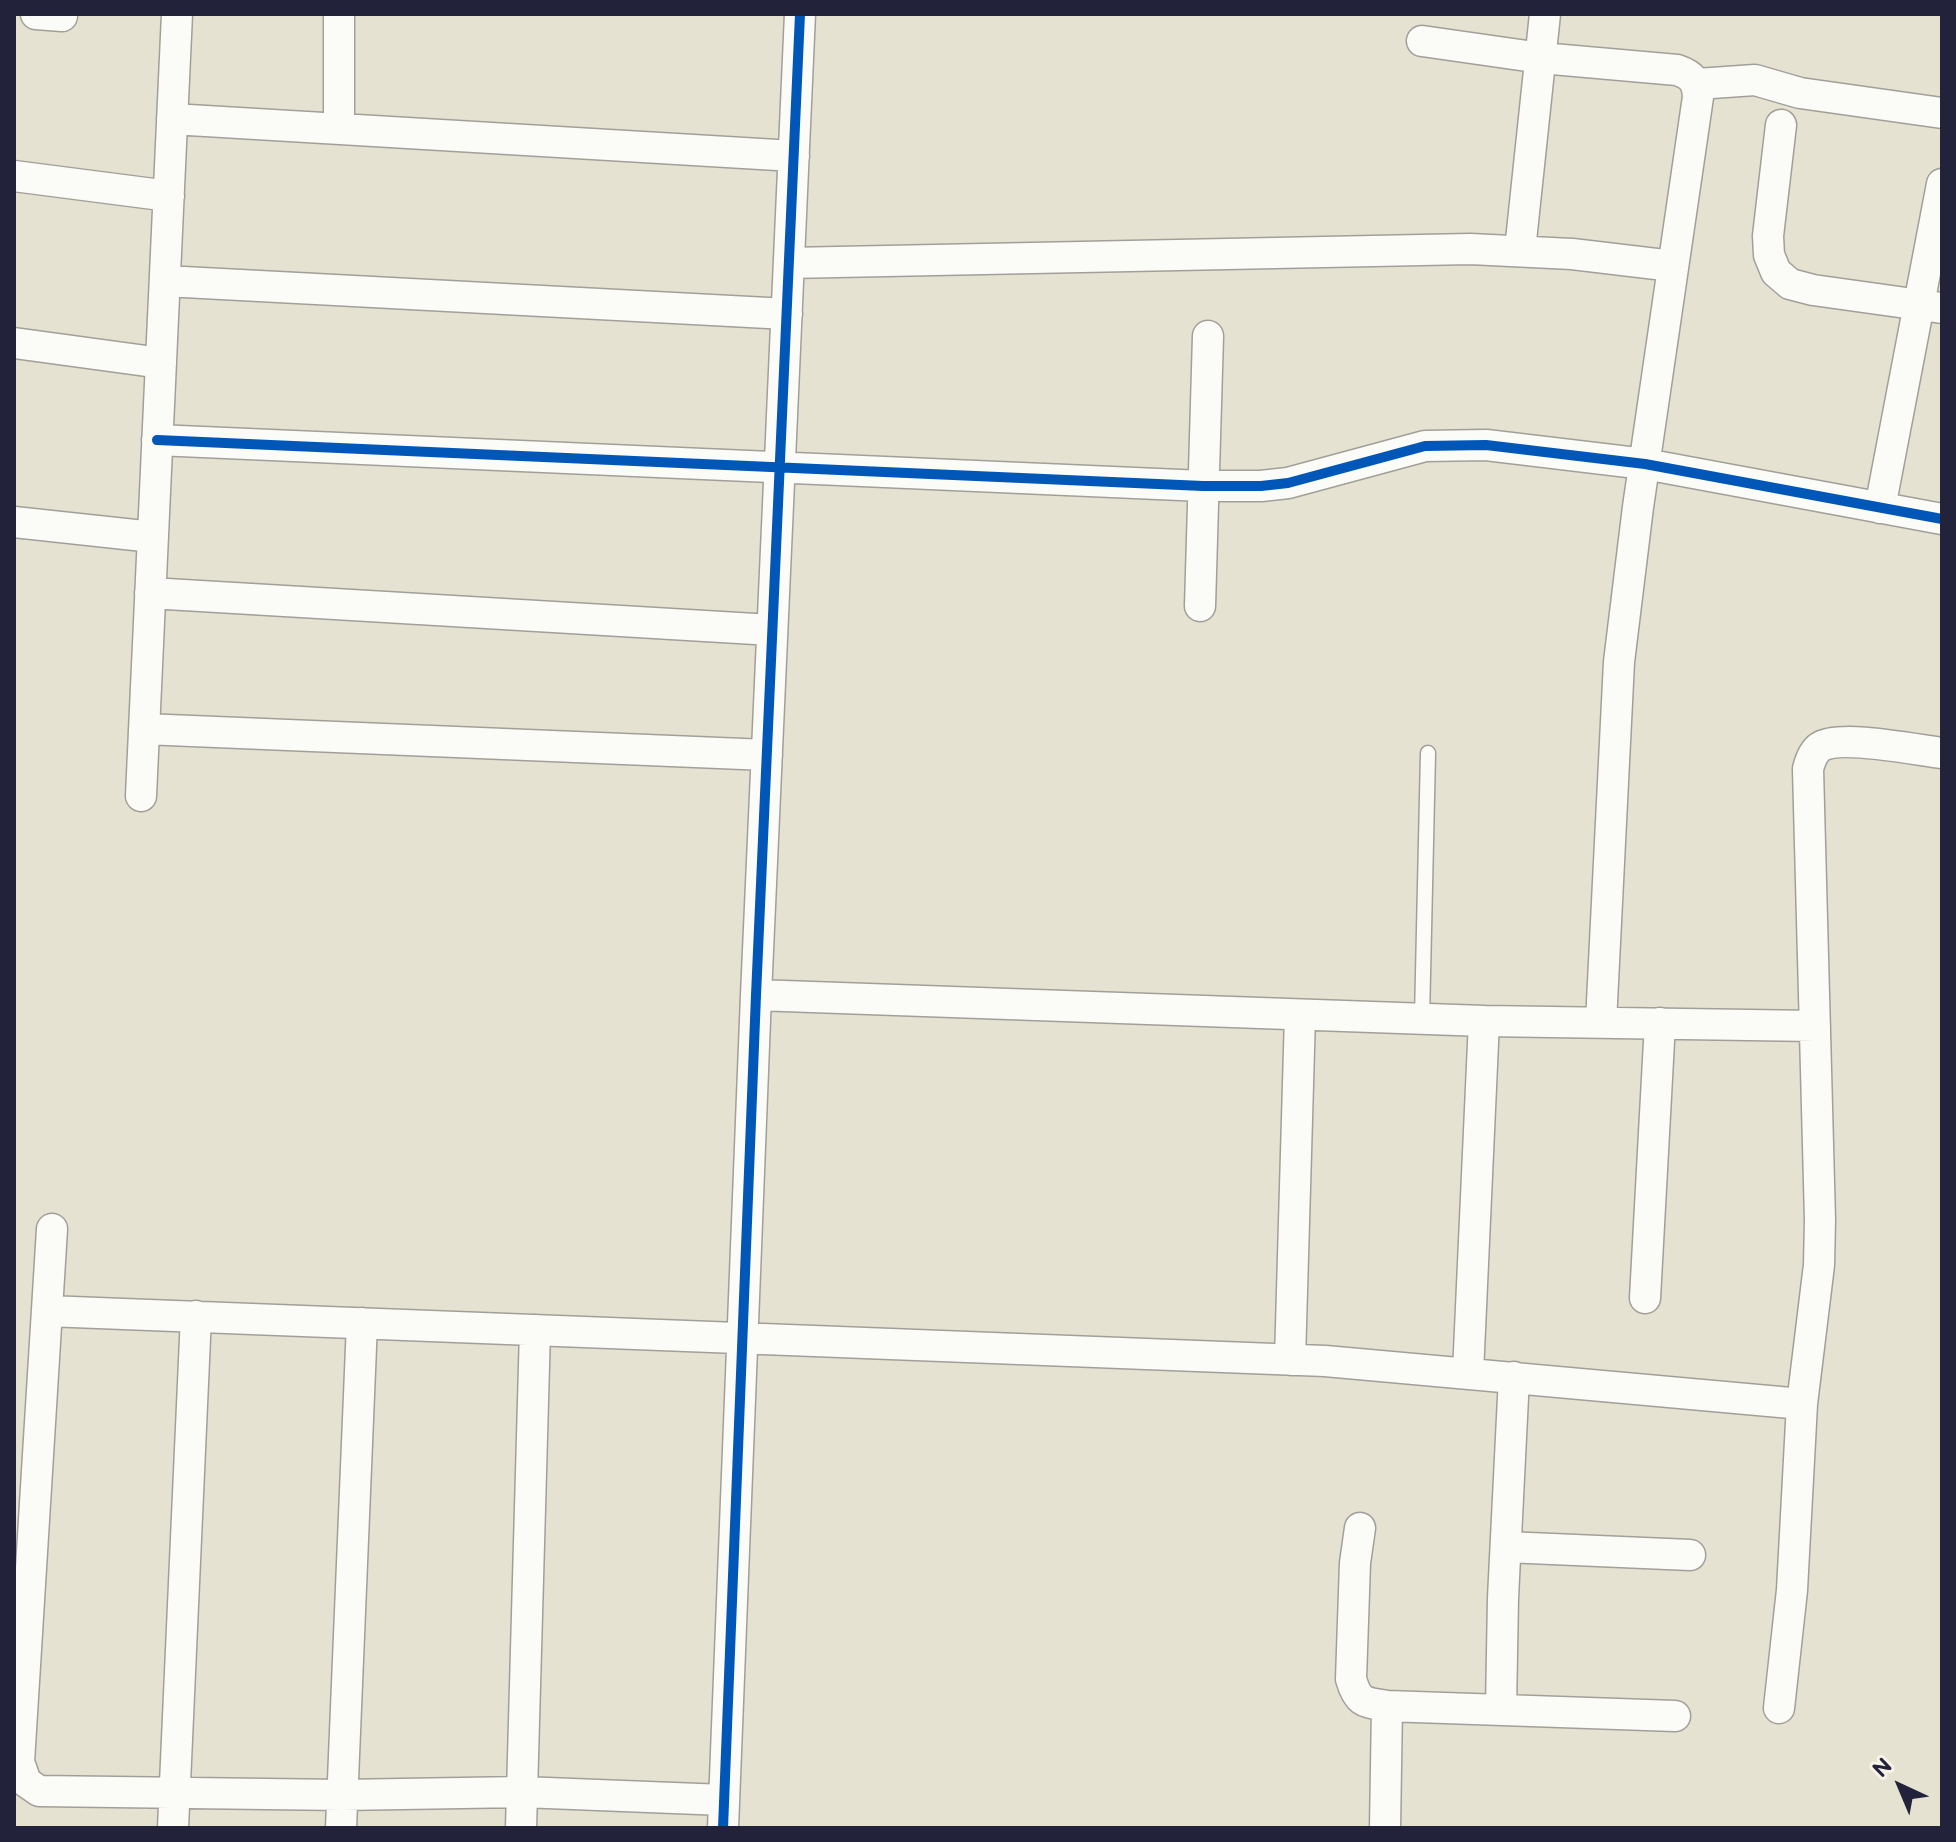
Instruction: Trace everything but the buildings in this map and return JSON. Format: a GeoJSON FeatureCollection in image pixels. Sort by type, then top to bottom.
{"type":"FeatureCollection","features":[{"type":"Feature","properties":{"kind":"street"},"geometry":{"type":"LineString","coordinates":[[141,796],[177,14]]}},
{"type":"Feature","properties":{"kind":"street"},"geometry":{"type":"LineString","coordinates":[[339,14],[339,129]]}},
{"type":"Feature","properties":{"kind":"street"},"geometry":{"type":"LineString","coordinates":[[52,1229],[19,1762],[26,1782],[39,1791],[342,1795],[522,1792],[723,1814],[800,14]]}},
{"type":"Feature","properties":{"kind":"street"},"geometry":{"type":"LineString","coordinates":[[1520,250],[1545,14]]}},
{"type":"Feature","properties":{"kind":"street"},"geometry":{"type":"LineString","coordinates":[[1422,41],[1541,58],[1677,70],[1689,74],[1697,84],[1698,97],[1619,662],[1601,1022]]}},
{"type":"Feature","properties":{"kind":"street"},"geometry":{"type":"LineString","coordinates":[[1697,84],[1755,80],[1800,93],[1942,113]]}},
{"type":"Feature","properties":{"kind":"street"},"geometry":{"type":"LineString","coordinates":[[172,119],[794,156]]}},
{"type":"Feature","properties":{"kind":"street"},"geometry":{"type":"LineString","coordinates":[[1781,125],[1768,236],[1769,255],[1776,272],[1790,284],[1813,290],[1930,306]]}},
{"type":"Feature","properties":{"kind":"street"},"geometry":{"type":"LineString","coordinates":[[14,176],[169,196]]}},
{"type":"Feature","properties":{"kind":"street"},"geometry":{"type":"LineString","coordinates":[[1880,508],[1930,306],[1942,184]]}},
{"type":"Feature","properties":{"kind":"street"},"geometry":{"type":"LineString","coordinates":[[789,263],[1520,250],[1673,266]]}},
{"type":"Feature","properties":{"kind":"street"},"geometry":{"type":"LineString","coordinates":[[165,281],[787,314]]}},
{"type":"Feature","properties":{"kind":"street"},"geometry":{"type":"LineString","coordinates":[[1200,606],[1208,336]]}},
{"type":"Feature","properties":{"kind":"street"},"geometry":{"type":"LineString","coordinates":[[14,343],[161,363]]}},
{"type":"Feature","properties":{"kind":"street"},"geometry":{"type":"LineString","coordinates":[[157,440],[1203,486],[1288,483],[1425,446],[1486,445],[1645,464],[1942,519]]}},
{"type":"Feature","properties":{"kind":"street"},"geometry":{"type":"LineString","coordinates":[[14,522],[153,537]]}},
{"type":"Feature","properties":{"kind":"street"},"geometry":{"type":"LineString","coordinates":[[150,593],[772,630]]}},
{"type":"Feature","properties":{"kind":"street"},"geometry":{"type":"LineString","coordinates":[[144,729],[767,755]]}},
{"type":"Feature","properties":{"kind":"street"},"geometry":{"type":"LineString","coordinates":[[1779,1708],[1792,1590],[1802,1404],[1819,1265],[1808,769],[1812,756],[1820,747],[1832,743],[1856,742],[1942,753]]}},
{"type":"Feature","properties":{"kind":"street"},"geometry":{"type":"LineString","coordinates":[[756,995],[1484,1021],[1815,1026]]}},
{"type":"Feature","properties":{"kind":"street"},"geometry":{"type":"LineString","coordinates":[[1290,1360],[1300,1015]]}},
{"type":"Feature","properties":{"kind":"street"},"geometry":{"type":"LineString","coordinates":[[1468,1373],[1484,1021]]}},
{"type":"Feature","properties":{"kind":"street"},"geometry":{"type":"LineString","coordinates":[[1645,1298],[1660,1023]]}},
{"type":"Feature","properties":{"kind":"street"},"geometry":{"type":"LineString","coordinates":[[47,1311],[1290,1360],[1802,1404]]}},
{"type":"Feature","properties":{"kind":"street"},"geometry":{"type":"LineString","coordinates":[[173,1828],[196,1316]]}},
{"type":"Feature","properties":{"kind":"street"},"geometry":{"type":"LineString","coordinates":[[341,1828],[362,1323]]}},
{"type":"Feature","properties":{"kind":"street"},"geometry":{"type":"LineString","coordinates":[[521,1828],[535,1330]]}},
{"type":"Feature","properties":{"kind":"street"},"geometry":{"type":"LineString","coordinates":[[1501,1709],[1514,1377]]}},
{"type":"Feature","properties":{"kind":"street"},"geometry":{"type":"LineString","coordinates":[[1360,1528],[1355,1563],[1351,1679],[1356,1696],[1365,1702],[1387,1706],[1675,1716]]}},
{"type":"Feature","properties":{"kind":"street"},"geometry":{"type":"LineString","coordinates":[[1506,1547],[1690,1555]]}},
{"type":"Feature","properties":{"kind":"street"},"geometry":{"type":"LineString","coordinates":[[1385,1828],[1387,1706]]}},
{"type":"Feature","properties":{"kind":"lane"},"geometry":{"type":"LineString","coordinates":[[1422,1018],[1428,753]]}},
{"type":"Feature","properties":{"kind":"cycle path"},"geometry":{"type":"LineString","coordinates":[[723,1828],[800,14]]}},
{"type":"Feature","properties":{"kind":"cycle path"},"geometry":{"type":"LineString","coordinates":[[157,440],[1203,486],[1288,483],[1425,446],[1486,445],[1645,464],[1942,519]]}}]}
